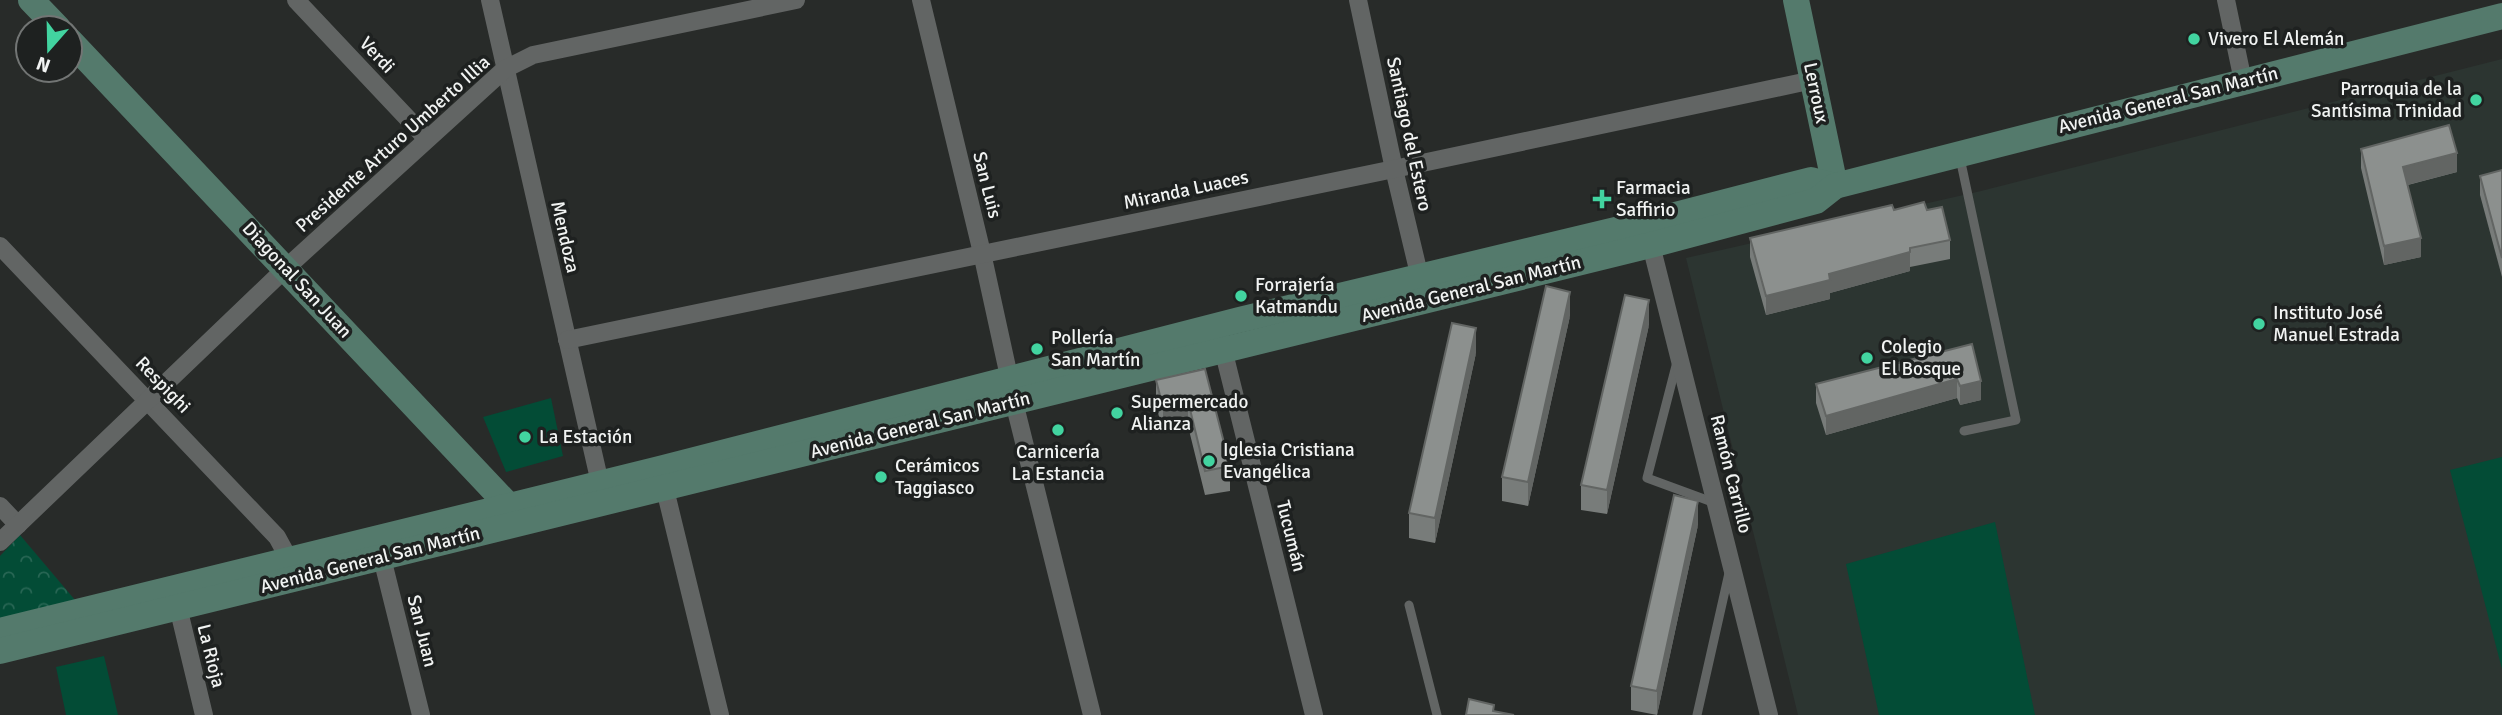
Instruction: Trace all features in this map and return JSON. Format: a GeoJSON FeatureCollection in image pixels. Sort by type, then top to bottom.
{"type":"FeatureCollection","features":[{"type":"Feature","properties":{"kind":"main road"},"geometry":{"type":"LineString","coordinates":[[31,0],[44,14]]}},
{"type":"Feature","properties":{"kind":"main road","name":"Lerroux"},"geometry":{"type":"LineString","coordinates":[[1796,0],[1835,186]]}},
{"type":"Feature","properties":{"kind":"main road","name":"Avenida General San Martín"},"geometry":{"type":"LineString","coordinates":[[0,631],[289,559],[513,513],[663,478],[1220,338],[1651,245],[1816,201],[1835,186],[2502,16]]}},
{"type":"Feature","properties":{"kind":"main road","name":"Diagonal San Juan"},"geometry":{"type":"LineString","coordinates":[[84,56],[513,513]]}},
{"type":"Feature","properties":{"kind":"main road","name":"Avenida General San Martín"},"geometry":{"type":"LineString","coordinates":[[1220,338],[1420,278],[1811,180],[1835,186]]}},
{"type":"Feature","properties":{"kind":"main road","name":"Avenida General San Martín"},"geometry":{"type":"LineString","coordinates":[[0,651],[382,558],[600,483],[663,478]]}},
{"type":"Feature","properties":{"kind":"street","name":"Verdi"},"geometry":{"type":"LineString","coordinates":[[296,0],[427,139]]}},
{"type":"Feature","properties":{"kind":"street","name":"Mendoza"},"geometry":{"type":"LineString","coordinates":[[490,0],[600,483]]}},
{"type":"Feature","properties":{"kind":"street","name":"Presidente Arturo Umberto Illia"},"geometry":{"type":"LineString","coordinates":[[0,542],[286,268],[505,69],[533,55],[796,0]]}},
{"type":"Feature","properties":{"kind":"street","name":"San Luis"},"geometry":{"type":"LineString","coordinates":[[921,0],[1012,391],[1092,715]]}},
{"type":"Feature","properties":{"kind":"street","name":"Santiago del Estero"},"geometry":{"type":"LineString","coordinates":[[1358,0],[1420,278]]}},
{"type":"Feature","properties":{"kind":"street"},"geometry":{"type":"LineString","coordinates":[[2227,0],[2243,80]]}},
{"type":"Feature","properties":{"kind":"street","name":"Miranda Luaces"},"geometry":{"type":"LineString","coordinates":[[567,340],[1813,80]]}},
{"type":"Feature","properties":{"kind":"street","name":"Ramón Carrillo"},"geometry":{"type":"LineString","coordinates":[[1651,245],[1769,715]]}},
{"type":"Feature","properties":{"kind":"street","name":"Respighi"},"geometry":{"type":"LineString","coordinates":[[0,246],[277,537],[289,559]]}},
{"type":"Feature","properties":{"kind":"street","name":"Tucumán"},"geometry":{"type":"LineString","coordinates":[[1220,338],[1314,715]]}},
{"type":"Feature","properties":{"kind":"street"},"geometry":{"type":"LineString","coordinates":[[663,478],[720,715]]}},
{"type":"Feature","properties":{"kind":"street"},"geometry":{"type":"LineString","coordinates":[[0,506],[18,525]]}},
{"type":"Feature","properties":{"kind":"street","name":"San Juan"},"geometry":{"type":"LineString","coordinates":[[382,558],[421,715]]}},
{"type":"Feature","properties":{"kind":"street","name":"La Rioja"},"geometry":{"type":"LineString","coordinates":[[178,607],[204,715]]}},
{"type":"Feature","properties":{"kind":"lane"},"geometry":{"type":"LineString","coordinates":[[1959,153],[2016,420],[1964,431]]}},
{"type":"Feature","properties":{"kind":"lane"},"geometry":{"type":"LineString","coordinates":[[1678,355],[1647,478],[1717,504]]}},
{"type":"Feature","properties":{"kind":"lane"},"geometry":{"type":"LineString","coordinates":[[1697,715],[1731,562]]}},
{"type":"Feature","properties":{"kind":"lane"},"geometry":{"type":"LineString","coordinates":[[1409,605],[1437,715]]}},
{"type":"Feature","properties":{"kind":"shaded area","name":"Instituto José Manuel Estrada"},"geometry":{"type":"Polygon","coordinates":[[[2502,59],[2502,715],[1798,715],[1686,258],[1981,191],[2502,59]]]}},
{"type":"Feature","properties":{"kind":"green space","name":"La Estación"},"geometry":{"type":"Polygon","coordinates":[[[551,398],[563,456],[506,472],[483,417],[551,398]]]}},
{"type":"Feature","properties":{"kind":"green space"},"geometry":{"type":"Polygon","coordinates":[[[2502,457],[2502,669],[2450,470],[2502,457]]]}},
{"type":"Feature","properties":{"kind":"green space"},"geometry":{"type":"Polygon","coordinates":[[[1995,522],[2035,715],[1879,715],[1846,564],[1995,522]]]}},
{"type":"Feature","properties":{"kind":"green space"},"geometry":{"type":"Polygon","coordinates":[[[20,535],[75,600],[0,619],[0,556],[20,535]]]}},
{"type":"Feature","properties":{"kind":"green space"},"geometry":{"type":"Polygon","coordinates":[[[104,656],[118,715],[66,715],[56,667],[104,656]]]}},
{"type":"Feature","properties":{"kind":"building"},"geometry":{"type":"Polygon","coordinates":[[[2449,125],[2457,153],[2403,167],[2421,238],[2384,246],[2361,149],[2449,125]]]}},
{"type":"Feature","properties":{"kind":"building"},"geometry":{"type":"Polygon","coordinates":[[[2502,170],[2502,258],[2480,176],[2502,170]]]}},
{"type":"Feature","properties":{"kind":"building"},"geometry":{"type":"Polygon","coordinates":[[[1924,202],[1927,210],[1942,207],[1950,240],[1910,248],[1910,252],[1829,274],[1830,280],[1766,296],[1750,238],[1892,205],[1894,210],[1924,202]]]}},
{"type":"Feature","properties":{"kind":"building"},"geometry":{"type":"Polygon","coordinates":[[[1546,286],[1570,292],[1528,482],[1502,477],[1546,286]]]}},
{"type":"Feature","properties":{"kind":"building"},"geometry":{"type":"Polygon","coordinates":[[[1625,295],[1649,300],[1607,490],[1581,485],[1625,295]]]}},
{"type":"Feature","properties":{"kind":"building"},"geometry":{"type":"Polygon","coordinates":[[[1452,323],[1476,328],[1435,518],[1409,513],[1452,323]]]}},
{"type":"Feature","properties":{"kind":"building"},"geometry":{"type":"Polygon","coordinates":[[[1972,344],[1981,381],[1960,386],[1957,379],[1826,416],[1816,384],[1972,344]]]}},
{"type":"Feature","properties":{"kind":"building"},"geometry":{"type":"Polygon","coordinates":[[[1205,369],[1230,466],[1205,471],[1188,401],[1163,407],[1156,380],[1205,369]]]}},
{"type":"Feature","properties":{"kind":"building"},"geometry":{"type":"Polygon","coordinates":[[[1674,495],[1698,501],[1657,691],[1631,686],[1674,495]]]}},
{"type":"Feature","properties":{"kind":"building"},"geometry":{"type":"Polygon","coordinates":[[[1469,699],[1494,705],[1493,711],[1514,715],[1466,715],[1469,699]]]}},
{"type":"Feature","properties":{"kind":"place","name":"Vivero El Alemán"},"geometry":{"type":"Point","coordinates":[2194,39]}},
{"type":"Feature","properties":{"kind":"place","name":"Parroquia de la Santísima Trinidad"},"geometry":{"type":"Point","coordinates":[2476,100]}},
{"type":"Feature","properties":{"kind":"place","name":"Farmacia Saffirio"},"geometry":{"type":"Point","coordinates":[1602,199]}},
{"type":"Feature","properties":{"kind":"place","name":"Forrajería Katmandu"},"geometry":{"type":"Point","coordinates":[1241,296]}},
{"type":"Feature","properties":{"kind":"place","name":"Instituto José Manuel Estrada"},"geometry":{"type":"Point","coordinates":[2259,324]}},
{"type":"Feature","properties":{"kind":"place","name":"Pollería San Martín"},"geometry":{"type":"Point","coordinates":[1037,349]}},
{"type":"Feature","properties":{"kind":"place","name":"Colegio El Bosque"},"geometry":{"type":"Point","coordinates":[1867,358]}},
{"type":"Feature","properties":{"kind":"place","name":"Supermercado Alianza"},"geometry":{"type":"Point","coordinates":[1117,413]}},
{"type":"Feature","properties":{"kind":"place","name":"Carnicería La Estancia"},"geometry":{"type":"Point","coordinates":[1058,430]}},
{"type":"Feature","properties":{"kind":"place","name":"La Estación"},"geometry":{"type":"Point","coordinates":[525,437]}},
{"type":"Feature","properties":{"kind":"place","name":"Iglesia Cristiana Evangélica"},"geometry":{"type":"Point","coordinates":[1209,461]}},
{"type":"Feature","properties":{"kind":"place","name":"Cerámicos Taggiasco"},"geometry":{"type":"Point","coordinates":[881,477]}}]}
